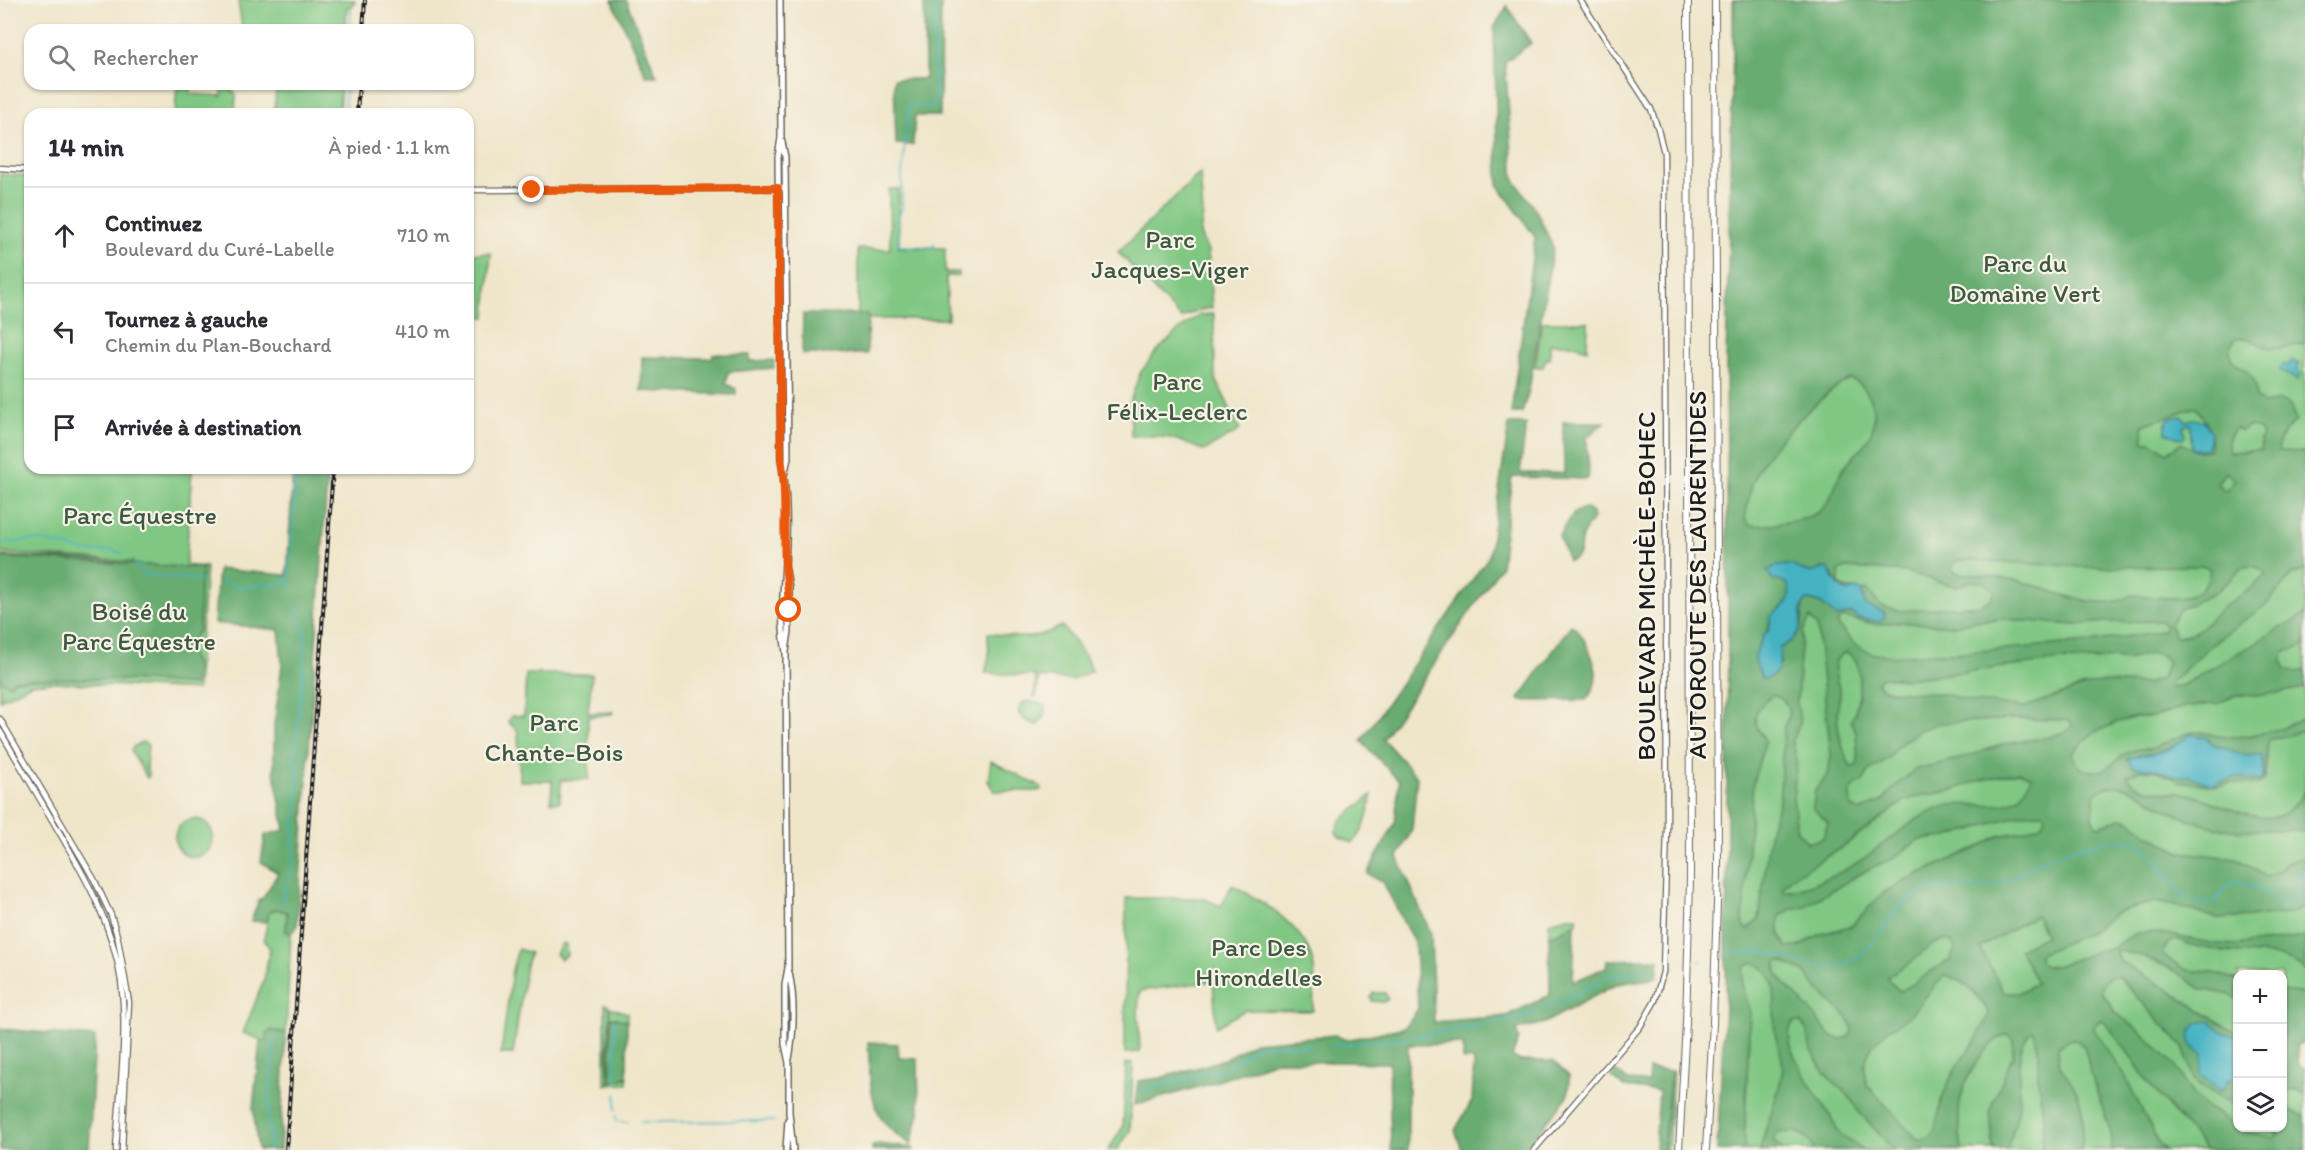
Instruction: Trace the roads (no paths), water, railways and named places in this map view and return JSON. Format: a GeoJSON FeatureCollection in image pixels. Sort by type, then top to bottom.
{"type":"FeatureCollection","features":[{"type":"Feature","properties":{"kind":"highway","name":"AUTOROUTE DES LAURENTIDES"},"geometry":{"type":"LineString","coordinates":[[1679,1150],[1686,1023],[1690,880],[1688,0]]}},
{"type":"Feature","properties":{"kind":"highway","name":"AUTOROUTE DES LAURENTIDES"},"geometry":{"type":"LineString","coordinates":[[1706,1150],[1713,1031],[1718,873],[1715,0]]}},
{"type":"Feature","properties":{"kind":"main road"},"geometry":{"type":"LineString","coordinates":[[780,0],[781,138],[778,157],[778,188],[781,458],[784,477],[785,564],[789,605],[786,652],[788,968],[785,985],[785,1044],[789,1063],[789,1112],[786,1150]]}},
{"type":"Feature","properties":{"kind":"main road"},"geometry":{"type":"LineString","coordinates":[[781,138],[785,157],[788,458],[784,477]]}},
{"type":"Feature","properties":{"kind":"main road"},"geometry":{"type":"LineString","coordinates":[[789,1112],[793,1150]]}},
{"type":"Feature","properties":{"kind":"street","name":"BOULEVARD MICHÈLE-BOHEC"},"geometry":{"type":"LineString","coordinates":[[1534,1150],[1646,1018],[1659,990],[1665,955],[1667,817],[1664,153],[1659,129],[1651,109],[1580,0]]}},
{"type":"Feature","properties":{"kind":"street"},"geometry":{"type":"LineString","coordinates":[[0,168],[24,170]]}},
{"type":"Feature","properties":{"kind":"street"},"geometry":{"type":"LineString","coordinates":[[474,190],[785,188]]}},
{"type":"Feature","properties":{"kind":"street"},"geometry":{"type":"LineString","coordinates":[[0,719],[94,879],[111,915],[118,939],[126,971],[130,1008],[120,1142],[116,1150]]}},
{"type":"Feature","properties":{"kind":"street"},"geometry":{"type":"LineString","coordinates":[[0,731],[86,878],[112,939],[123,1009],[120,1142],[122,1150]]}},
{"type":"Feature","properties":{"kind":"water"},"geometry":{"type":"Polygon","coordinates":[[[2292,361],[2299,364],[2296,370],[2301,373],[2297,380],[2280,371],[2283,364],[2288,366],[2292,361]]]}},
{"type":"Feature","properties":{"kind":"water"},"geometry":{"type":"Polygon","coordinates":[[[2182,416],[2186,421],[2193,419],[2205,422],[2211,433],[2207,449],[2192,449],[2190,424],[2183,428],[2185,437],[2182,439],[2166,433],[2166,421],[2169,418],[2182,416]]]}},
{"type":"Feature","properties":{"kind":"water"},"geometry":{"type":"Polygon","coordinates":[[[1789,565],[1810,572],[1828,568],[1841,588],[1849,592],[1854,589],[1861,590],[1865,605],[1885,613],[1884,618],[1880,622],[1858,618],[1851,613],[1836,617],[1820,603],[1807,600],[1801,611],[1800,628],[1797,635],[1780,648],[1776,672],[1773,676],[1762,679],[1755,661],[1756,652],[1769,630],[1771,616],[1787,603],[1790,595],[1787,583],[1773,580],[1767,570],[1789,565]]]}},
{"type":"Feature","properties":{"kind":"water"},"geometry":{"type":"Polygon","coordinates":[[[2190,735],[2205,737],[2213,744],[2247,756],[2262,754],[2264,775],[2261,781],[2236,777],[2212,785],[2189,776],[2174,776],[2156,769],[2133,767],[2127,759],[2166,750],[2190,735]]]}},
{"type":"Feature","properties":{"kind":"water"},"geometry":{"type":"Polygon","coordinates":[[[2210,1021],[2223,1032],[2233,1036],[2233,1079],[2228,1080],[2220,1091],[2200,1075],[2203,1054],[2191,1046],[2189,1034],[2197,1023],[2210,1021]]]}},
{"type":"Feature","properties":{"kind":"waterway"},"geometry":{"type":"LineString","coordinates":[[934,0],[935,106],[909,106],[902,173],[899,246],[934,247],[934,243]]}},
{"type":"Feature","properties":{"kind":"waterway"},"geometry":{"type":"LineString","coordinates":[[350,24],[351,8]]}},
{"type":"Feature","properties":{"kind":"waterway"},"geometry":{"type":"LineString","coordinates":[[344,108],[346,90]]}},
{"type":"Feature","properties":{"kind":"waterway"},"geometry":{"type":"LineString","coordinates":[[291,588],[288,580],[297,474]]}},
{"type":"Feature","properties":{"kind":"waterway"},"geometry":{"type":"LineString","coordinates":[[0,543],[38,540],[90,552],[113,550],[123,554]]}},
{"type":"Feature","properties":{"kind":"waterway"},"geometry":{"type":"LineString","coordinates":[[134,562],[145,575],[202,580]]}},
{"type":"Feature","properties":{"kind":"waterway"},"geometry":{"type":"LineString","coordinates":[[220,581],[244,588],[262,584],[270,586],[288,581]]}},
{"type":"Feature","properties":{"kind":"waterway"},"geometry":{"type":"LineString","coordinates":[[282,904],[292,862],[298,782],[295,757],[306,638],[296,605]]}},
{"type":"Feature","properties":{"kind":"waterway"},"geometry":{"type":"LineString","coordinates":[[1734,953],[1758,951],[1812,965],[1844,964],[1863,953],[1902,905],[1921,893],[1932,889],[1999,884],[2010,880],[2044,859],[2106,841],[2130,841],[2145,849],[2178,889],[2199,902],[2214,903],[2227,885],[2238,881],[2260,889],[2283,906],[2292,901],[2299,891],[2299,876],[2305,870]]}},
{"type":"Feature","properties":{"kind":"waterway"},"geometry":{"type":"LineString","coordinates":[[1725,955],[1731,953]]}},
{"type":"Feature","properties":{"kind":"waterway"},"geometry":{"type":"LineString","coordinates":[[1671,968],[1676,968]]}},
{"type":"Feature","properties":{"kind":"waterway"},"geometry":{"type":"LineString","coordinates":[[1333,1045],[1401,1039],[1522,1018],[1613,975],[1658,969]]}},
{"type":"Feature","properties":{"kind":"waterway"},"geometry":{"type":"LineString","coordinates":[[615,1021],[616,1080]]}},
{"type":"Feature","properties":{"kind":"waterway"},"geometry":{"type":"LineString","coordinates":[[270,1150],[269,1106],[274,1038]]}},
{"type":"Feature","properties":{"kind":"waterway"},"geometry":{"type":"LineString","coordinates":[[1142,1091],[1226,1068],[1259,1045],[1313,1045]]}},
{"type":"Feature","properties":{"kind":"waterway"},"geometry":{"type":"LineString","coordinates":[[616,1094],[616,1110]]}},
{"type":"Feature","properties":{"kind":"waterway"},"geometry":{"type":"LineString","coordinates":[[616,1116],[617,1122],[628,1122]]}},
{"type":"Feature","properties":{"kind":"waterway"},"geometry":{"type":"LineString","coordinates":[[640,1122],[774,1121]]}},
{"type":"Feature","properties":{"kind":"railway"},"geometry":{"type":"LineString","coordinates":[[363,24],[365,0]]}},
{"type":"Feature","properties":{"kind":"railway"},"geometry":{"type":"LineString","coordinates":[[357,108],[359,90]]}},
{"type":"Feature","properties":{"kind":"railway"},"geometry":{"type":"LineString","coordinates":[[286,1150],[333,474]]}},
{"type":"Feature","properties":{"kind":"park label","name":"Parc Jacques-Viger"},"geometry":{"type":"Point","coordinates":[1170,254]}},
{"type":"Feature","properties":{"kind":"park label","name":"Parc du Domaine Vert"},"geometry":{"type":"Point","coordinates":[2025,278]}},
{"type":"Feature","properties":{"kind":"park label","name":"Parc Félix-Leclerc"},"geometry":{"type":"Point","coordinates":[1177,396]}},
{"type":"Feature","properties":{"kind":"park label","name":"Parc Équestre"},"geometry":{"type":"Point","coordinates":[140,515]}},
{"type":"Feature","properties":{"kind":"park label","name":"Boisé du Parc Équestre"},"geometry":{"type":"Point","coordinates":[139,626]}},
{"type":"Feature","properties":{"kind":"park label","name":"Parc Chante-Bois"},"geometry":{"type":"Point","coordinates":[554,737]}},
{"type":"Feature","properties":{"kind":"park label","name":"Parc Des Hirondelles"},"geometry":{"type":"Point","coordinates":[1259,962]}}]}
